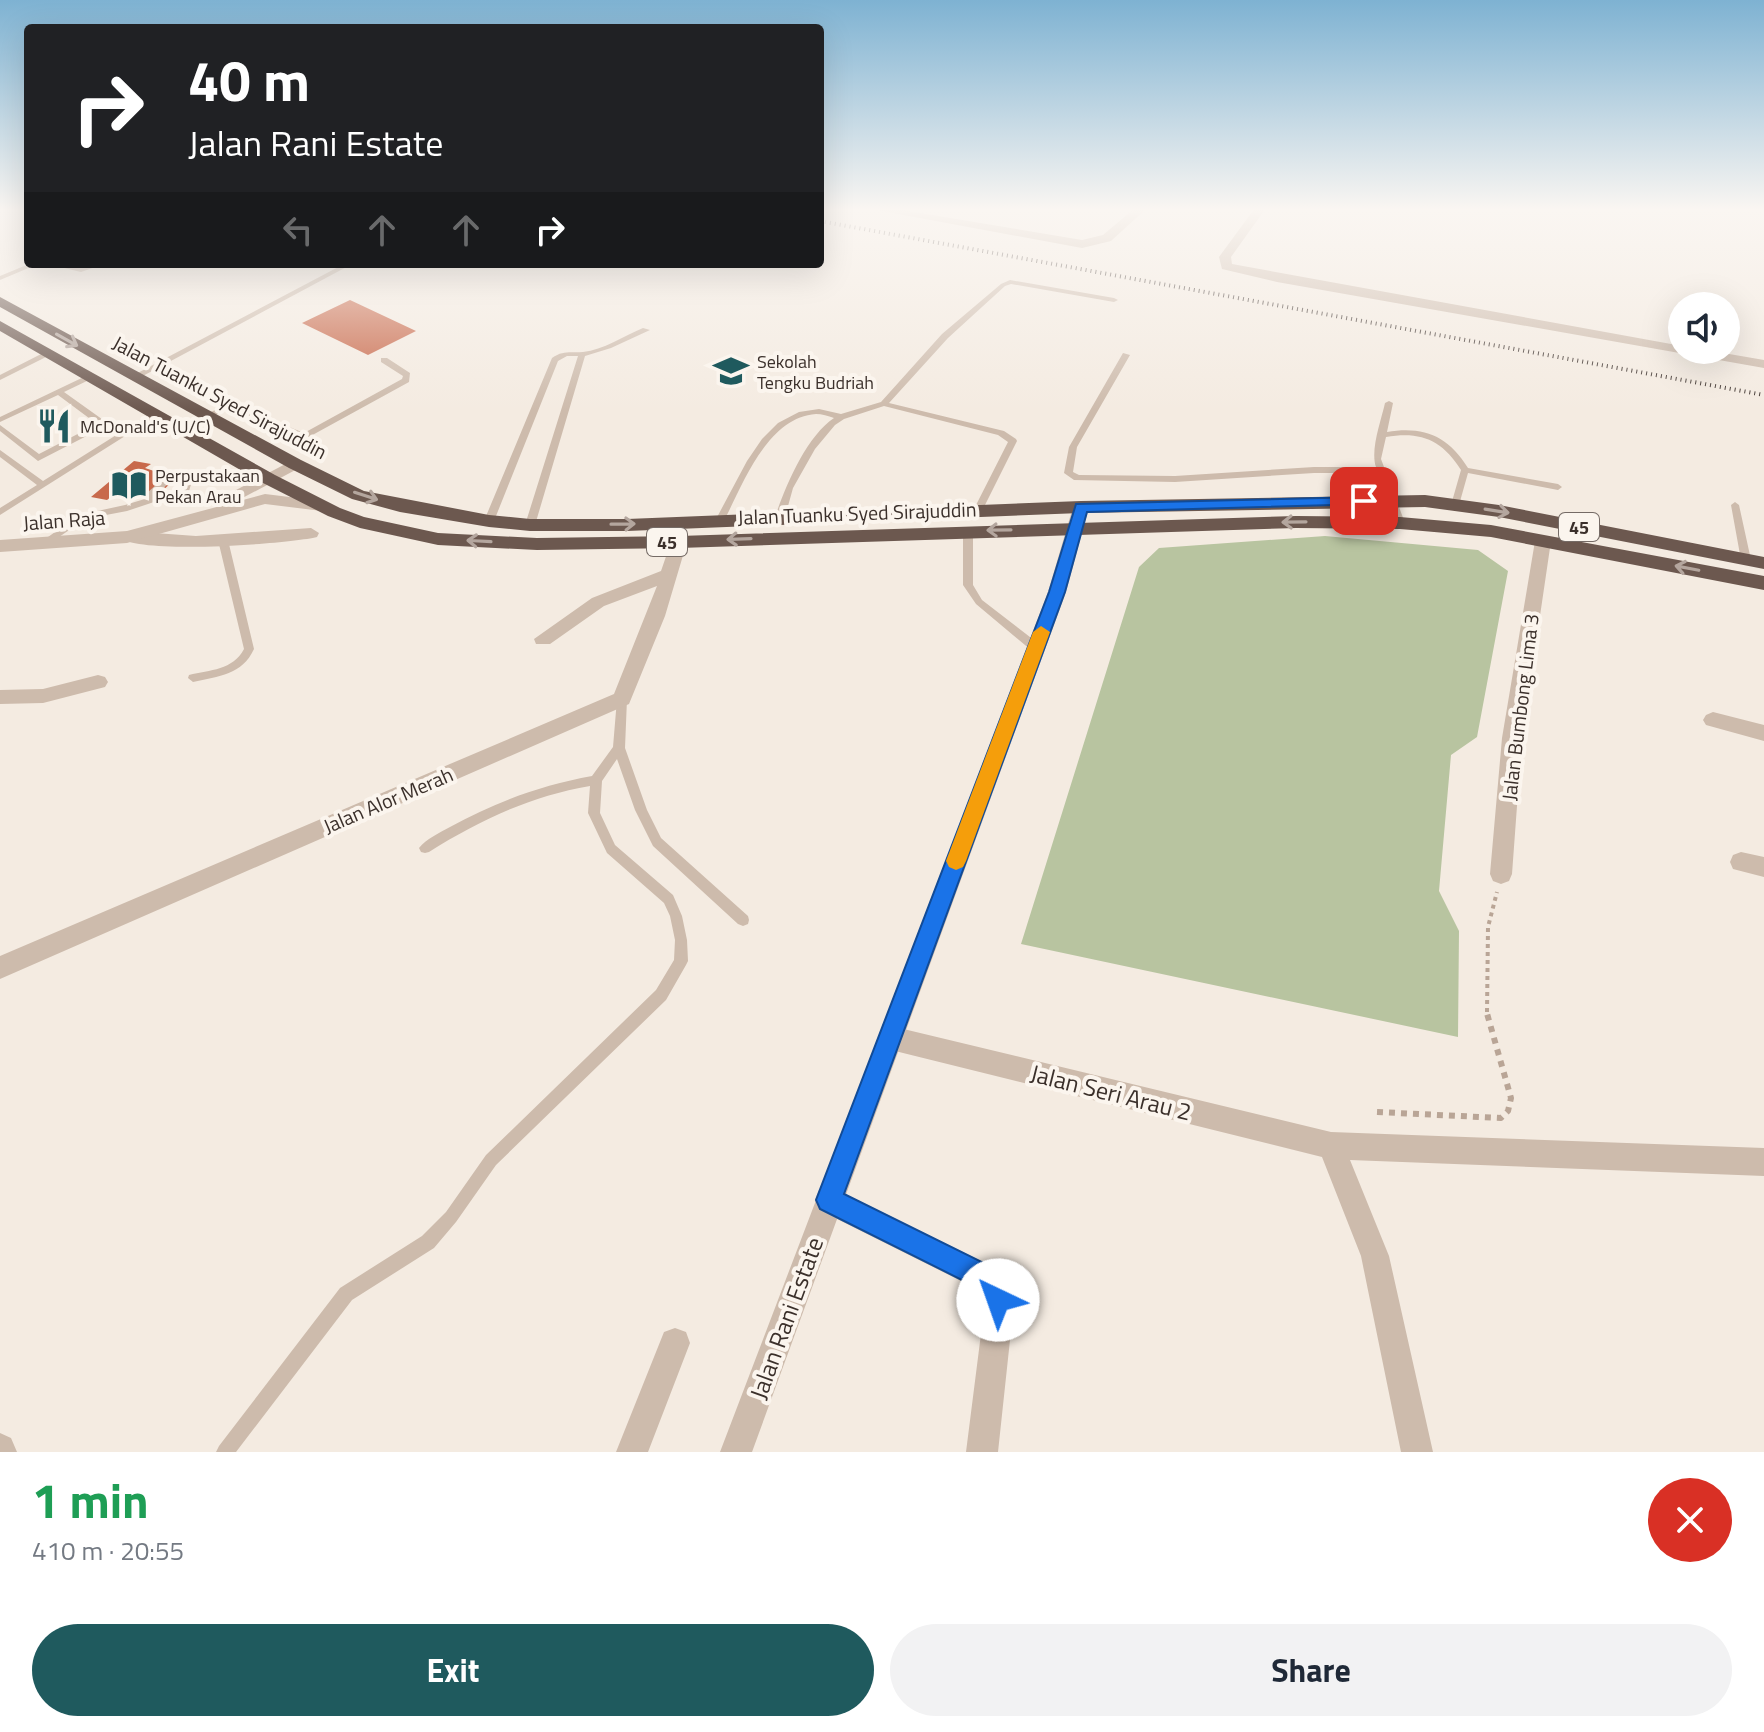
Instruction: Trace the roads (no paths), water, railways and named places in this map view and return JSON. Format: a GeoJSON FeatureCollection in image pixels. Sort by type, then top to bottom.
{"type":"FeatureCollection","features":[{"type":"Feature","properties":{"kind":"highway","name":"Jalan Tuanku Syed Sirajuddin"},"geometry":{"type":"LineString","coordinates":[[0,301],[295,464],[372,499],[489,521],[530,525],[978,511],[1079,518],[1448,525],[1764,583]]}},
{"type":"Feature","properties":{"kind":"highway","name":"Jalan Tuanku Syed Sirajuddin"},"geometry":{"type":"LineString","coordinates":[[2,329],[322,506],[360,522],[438,539],[537,544],[679,542],[968,531],[1079,518],[1392,501],[1499,511],[1755,562]]}},
{"type":"Feature","properties":{"kind":"street"},"geometry":{"type":"LineString","coordinates":[[1267,276],[1668,348]]}},
{"type":"Feature","properties":{"kind":"street"},"geometry":{"type":"LineString","coordinates":[[1740,360],[1764,364]]}},
{"type":"Feature","properties":{"kind":"street","name":"Jalan Raja"},"geometry":{"type":"LineString","coordinates":[[177,524],[295,464]]}},
{"type":"Feature","properties":{"kind":"street","name":"Jalan Raja"},"geometry":{"type":"LineString","coordinates":[[0,546],[127,537],[265,499],[322,506]]}},
{"type":"Feature","properties":{"kind":"street","name":"Jalan Rani Estate"},"geometry":{"type":"LineString","coordinates":[[736,1452],[1035,647],[1079,518]]}},
{"type":"Feature","properties":{"kind":"street"},"geometry":{"type":"LineString","coordinates":[[127,537],[161,542],[311,533]]}},
{"type":"Feature","properties":{"kind":"street","name":"Jalan Bumbong Lima 3"},"geometry":{"type":"LineString","coordinates":[[1501,874],[1512,738],[1543,541]]}},
{"type":"Feature","properties":{"kind":"street"},"geometry":{"type":"LineString","coordinates":[[622,699],[656,616],[679,542]]}},
{"type":"Feature","properties":{"kind":"street"},"geometry":{"type":"LineString","coordinates":[[543,639],[598,602],[670,574]]}},
{"type":"Feature","properties":{"kind":"street"},"geometry":{"type":"LineString","coordinates":[[0,697],[43,696],[98,682]]}},
{"type":"Feature","properties":{"kind":"street","name":"Jalan Alor Merah"},"geometry":{"type":"LineString","coordinates":[[0,968],[622,699]]}},
{"type":"Feature","properties":{"kind":"street"},"geometry":{"type":"LineString","coordinates":[[1713,720],[1764,733]]}},
{"type":"Feature","properties":{"kind":"street"},"geometry":{"type":"LineString","coordinates":[[1741,862],[1764,867]]}},
{"type":"Feature","properties":{"kind":"street","name":"Jalan Seri Arau 2"},"geometry":{"type":"LineString","coordinates":[[891,1038],[1331,1146],[1764,1162]]}},
{"type":"Feature","properties":{"kind":"street"},"geometry":{"type":"LineString","coordinates":[[1331,1146],[1375,1256],[1417,1452]]}},
{"type":"Feature","properties":{"kind":"street"},"geometry":{"type":"LineString","coordinates":[[829,1200],[983,1277],[993,1285],[998,1300],[998,1318],[982,1452]]}},
{"type":"Feature","properties":{"kind":"street"},"geometry":{"type":"LineString","coordinates":[[632,1452],[675,1343]]}},
{"type":"Feature","properties":{"kind":"lane"},"geometry":{"type":"LineString","coordinates":[[136,376],[327,276]]}},
{"type":"Feature","properties":{"kind":"lane"},"geometry":{"type":"LineString","coordinates":[[884,404],[945,336],[1003,285],[1010,282],[1114,300]]}},
{"type":"Feature","properties":{"kind":"lane"},"geometry":{"type":"LineString","coordinates":[[489,521],[555,360],[569,351],[582,355],[646,330]]}},
{"type":"Feature","properties":{"kind":"lane"},"geometry":{"type":"LineString","coordinates":[[0,378],[48,354]]}},
{"type":"Feature","properties":{"kind":"lane"},"geometry":{"type":"LineString","coordinates":[[530,525],[582,355]]}},
{"type":"Feature","properties":{"kind":"lane"},"geometry":{"type":"LineString","coordinates":[[1126,355],[1073,447],[1068,473],[1077,478],[1175,479],[1314,470],[1380,470]]}},
{"type":"Feature","properties":{"kind":"lane"},"geometry":{"type":"LineString","coordinates":[[208,415],[231,405],[293,433],[312,434],[406,380],[407,375],[384,360]]}},
{"type":"Feature","properties":{"kind":"lane"},"geometry":{"type":"LineString","coordinates":[[0,420],[88,377]]}},
{"type":"Feature","properties":{"kind":"lane"},"geometry":{"type":"LineString","coordinates":[[0,427],[38,458],[103,424],[59,392]]}},
{"type":"Feature","properties":{"kind":"lane"},"geometry":{"type":"LineString","coordinates":[[1389,403],[1377,454],[1400,523]]}},
{"type":"Feature","properties":{"kind":"lane"},"geometry":{"type":"LineString","coordinates":[[780,517],[789,488],[811,448],[841,417],[884,404],[1001,433],[1013,441],[978,511]]}},
{"type":"Feature","properties":{"kind":"lane"},"geometry":{"type":"LineString","coordinates":[[720,521],[735,486],[783,421],[803,411],[832,412],[841,417]]}},
{"type":"Feature","properties":{"kind":"lane"},"geometry":{"type":"LineString","coordinates":[[0,512],[156,414]]}},
{"type":"Feature","properties":{"kind":"lane"},"geometry":{"type":"LineString","coordinates":[[1381,435],[1403,430],[1442,441],[1454,450],[1465,470],[1455,505]]}},
{"type":"Feature","properties":{"kind":"lane"},"geometry":{"type":"LineString","coordinates":[[0,453],[42,484]]}},
{"type":"Feature","properties":{"kind":"lane"},"geometry":{"type":"LineString","coordinates":[[1465,470],[1558,487]]}},
{"type":"Feature","properties":{"kind":"lane"},"geometry":{"type":"LineString","coordinates":[[42,544],[82,517],[153,499]]}},
{"type":"Feature","properties":{"kind":"lane"},"geometry":{"type":"LineString","coordinates":[[1735,505],[1755,562]]}},
{"type":"Feature","properties":{"kind":"lane"},"geometry":{"type":"LineString","coordinates":[[968,531],[968,585],[979,602],[1035,647]]}},
{"type":"Feature","properties":{"kind":"lane"},"geometry":{"type":"LineString","coordinates":[[193,678],[232,668],[246,659],[249,649],[223,540]]}},
{"type":"Feature","properties":{"kind":"lane"},"geometry":{"type":"LineString","coordinates":[[622,699],[619,748],[641,810],[657,842],[743,920]]}},
{"type":"Feature","properties":{"kind":"lane"},"geometry":{"type":"LineString","coordinates":[[225,1452],[346,1294],[428,1242],[451,1217],[491,1160],[661,995],[681,961],[681,940],[669,899],[611,849],[594,813],[596,780],[619,748]]}},
{"type":"Feature","properties":{"kind":"lane"},"geometry":{"type":"LineString","coordinates":[[425,848],[463,824],[520,798],[560,785],[596,780]]}},
{"type":"Feature","properties":{"kind":"railway"},"geometry":{"type":"LineString","coordinates":[[1117,276],[1764,395]]}},
{"type":"Feature","properties":{"kind":"place","name":"Sekolah Tengku Budriah"},"geometry":{"type":"Point","coordinates":[731,371]}},
{"type":"Feature","properties":{"kind":"place","name":"McDonald's (U/C)"},"geometry":{"type":"Point","coordinates":[54,426]}},
{"type":"Feature","properties":{"kind":"place","name":"Perpustakaan Pekan Arau"},"geometry":{"type":"Point","coordinates":[129,485]}}]}
